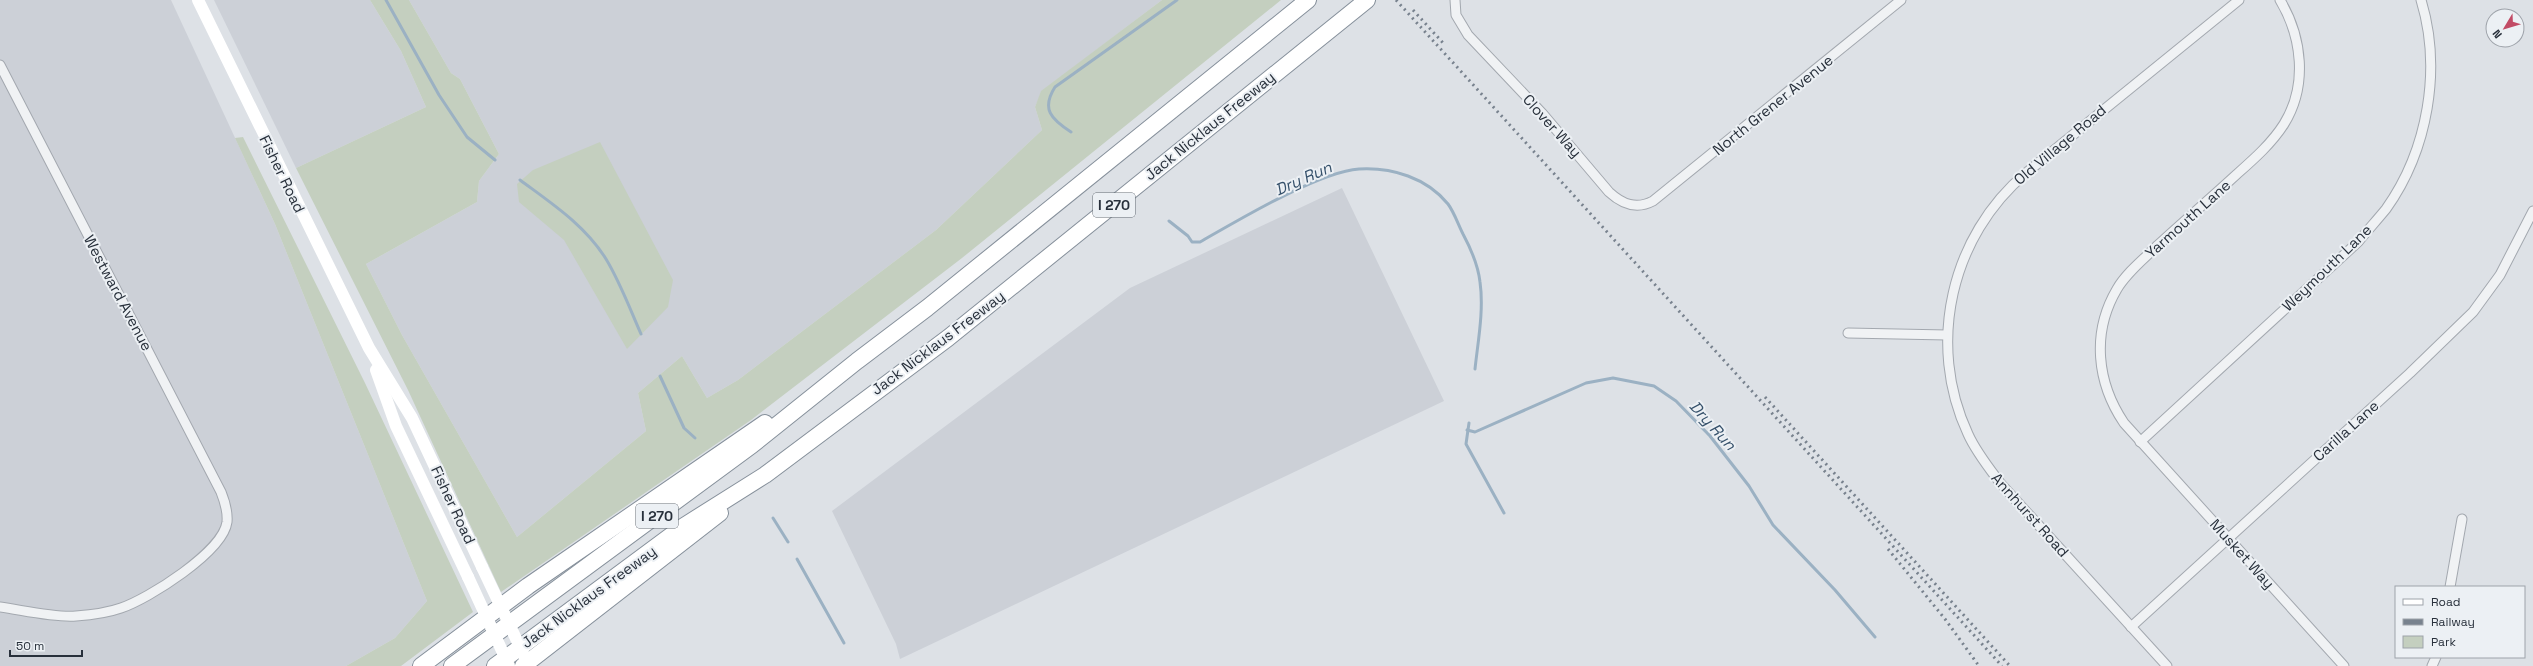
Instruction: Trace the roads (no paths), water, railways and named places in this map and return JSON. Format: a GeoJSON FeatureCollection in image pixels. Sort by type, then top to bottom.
{"type":"FeatureCollection","features":[{"type":"Feature","properties":{"kind":"highway","name":"Jack Nicklaus Freeway"},"geometry":{"type":"LineString","coordinates":[[452,666],[752,445],[857,361],[927,308],[1308,0]]}},
{"type":"Feature","properties":{"kind":"highway","name":"Jack Nicklaus Freeway"},"geometry":{"type":"LineString","coordinates":[[495,666],[684,526],[765,475],[954,333],[1366,0]]}},
{"type":"Feature","properties":{"kind":"highway"},"geometry":{"type":"LineString","coordinates":[[420,666],[528,586],[641,506],[857,361]]}},
{"type":"Feature","properties":{"kind":"highway"},"geometry":{"type":"LineString","coordinates":[[523,666],[692,537],[765,475]]}},
{"type":"Feature","properties":{"kind":"main road","name":"Fisher Road"},"geometry":{"type":"LineString","coordinates":[[198,0],[369,348],[412,418],[529,666]]}},
{"type":"Feature","properties":{"kind":"main road","name":"Fisher Road"},"geometry":{"type":"LineString","coordinates":[[369,348],[396,426],[509,666]]}},
{"type":"Feature","properties":{"kind":"street","name":"Clover Way"},"geometry":{"type":"LineString","coordinates":[[1455,0],[1456,15],[1468,35],[1542,114],[1609,192],[1628,205],[1641,206]]}},
{"type":"Feature","properties":{"kind":"street","name":"North Grener Avenue"},"geometry":{"type":"LineString","coordinates":[[1641,206],[1659,197],[1901,0]]}},
{"type":"Feature","properties":{"kind":"street","name":"Old Village Road"},"geometry":{"type":"LineString","coordinates":[[1947,335],[1952,295],[1965,254],[1984,217],[1999,199],[2026,173],[2239,0]]}},
{"type":"Feature","properties":{"kind":"street","name":"Yarmouth Lane"},"geometry":{"type":"LineString","coordinates":[[2140,442],[2114,408],[2106,389],[2100,344],[2108,311],[2117,290],[2134,268],[2258,154],[2284,123],[2297,90],[2299,58],[2293,25],[2280,0]]}},
{"type":"Feature","properties":{"kind":"street","name":"Weymouth Lane"},"geometry":{"type":"LineString","coordinates":[[2140,442],[2358,242],[2386,208],[2409,168],[2421,135],[2429,98],[2431,62],[2429,26],[2421,0]]}},
{"type":"Feature","properties":{"kind":"street","name":"Westward Avenue"},"geometry":{"type":"LineString","coordinates":[[0,65],[221,492],[226,507],[227,523],[220,539],[185,570],[139,600],[120,609],[74,616],[0,607]]}},
{"type":"Feature","properties":{"kind":"street","name":"Carilla Lane"},"geometry":{"type":"LineString","coordinates":[[2131,627],[2416,368],[2473,312],[2500,275],[2533,211]]}},
{"type":"Feature","properties":{"kind":"street"},"geometry":{"type":"LineString","coordinates":[[1848,333],[1947,335]]}},
{"type":"Feature","properties":{"kind":"street","name":"Annhurst Road"},"geometry":{"type":"LineString","coordinates":[[1947,335],[1951,386],[1968,433],[1979,454],[2001,484],[2167,666]]}},
{"type":"Feature","properties":{"kind":"street","name":"Musket Way"},"geometry":{"type":"LineString","coordinates":[[2140,442],[2344,666]]}},
{"type":"Feature","properties":{"kind":"street"},"geometry":{"type":"LineString","coordinates":[[2450,586],[2462,519]]}},
{"type":"Feature","properties":{"kind":"waterway"},"geometry":{"type":"LineString","coordinates":[[386,0],[439,95],[467,137],[495,160]]}},
{"type":"Feature","properties":{"kind":"waterway","name":"Dry Run"},"geometry":{"type":"LineString","coordinates":[[1071,132],[1058,123],[1050,113],[1049,101],[1055,87],[1177,0]]}},
{"type":"Feature","properties":{"kind":"waterway","name":"Dry Run"},"geometry":{"type":"LineString","coordinates":[[1169,221],[1188,236],[1192,242],[1200,242],[1256,210],[1300,188],[1342,172],[1359,169],[1384,170],[1396,172],[1419,181],[1430,187],[1448,204],[1469,245],[1476,263],[1480,282],[1481,303],[1475,369]]}},
{"type":"Feature","properties":{"kind":"waterway"},"geometry":{"type":"LineString","coordinates":[[520,180],[567,215],[598,247],[616,277],[641,334]]}},
{"type":"Feature","properties":{"kind":"waterway"},"geometry":{"type":"LineString","coordinates":[[660,376],[684,428],[695,438]]}},
{"type":"Feature","properties":{"kind":"waterway","name":"Dry Run"},"geometry":{"type":"LineString","coordinates":[[1467,430],[1475,432],[1586,383],[1613,378],[1654,386],[1676,401],[1710,436],[1749,486],[1773,525],[1835,590],[1875,637]]}},
{"type":"Feature","properties":{"kind":"waterway","name":"Dry Run"},"geometry":{"type":"LineString","coordinates":[[1469,423],[1466,444],[1504,513]]}},
{"type":"Feature","properties":{"kind":"waterway"},"geometry":{"type":"LineString","coordinates":[[773,518],[788,542]]}},
{"type":"Feature","properties":{"kind":"waterway"},"geometry":{"type":"LineString","coordinates":[[797,559],[844,643]]}},
{"type":"Feature","properties":{"kind":"railway"},"geometry":{"type":"LineString","coordinates":[[1396,0],[2002,666]]}},
{"type":"Feature","properties":{"kind":"railway"},"geometry":{"type":"LineString","coordinates":[[1413,10],[1444,44]]}},
{"type":"Feature","properties":{"kind":"railway"},"geometry":{"type":"LineString","coordinates":[[1765,397],[2010,666]]}},
{"type":"Feature","properties":{"kind":"railway"},"geometry":{"type":"LineString","coordinates":[[1888,549],[1945,619],[1979,666]]}}]}
